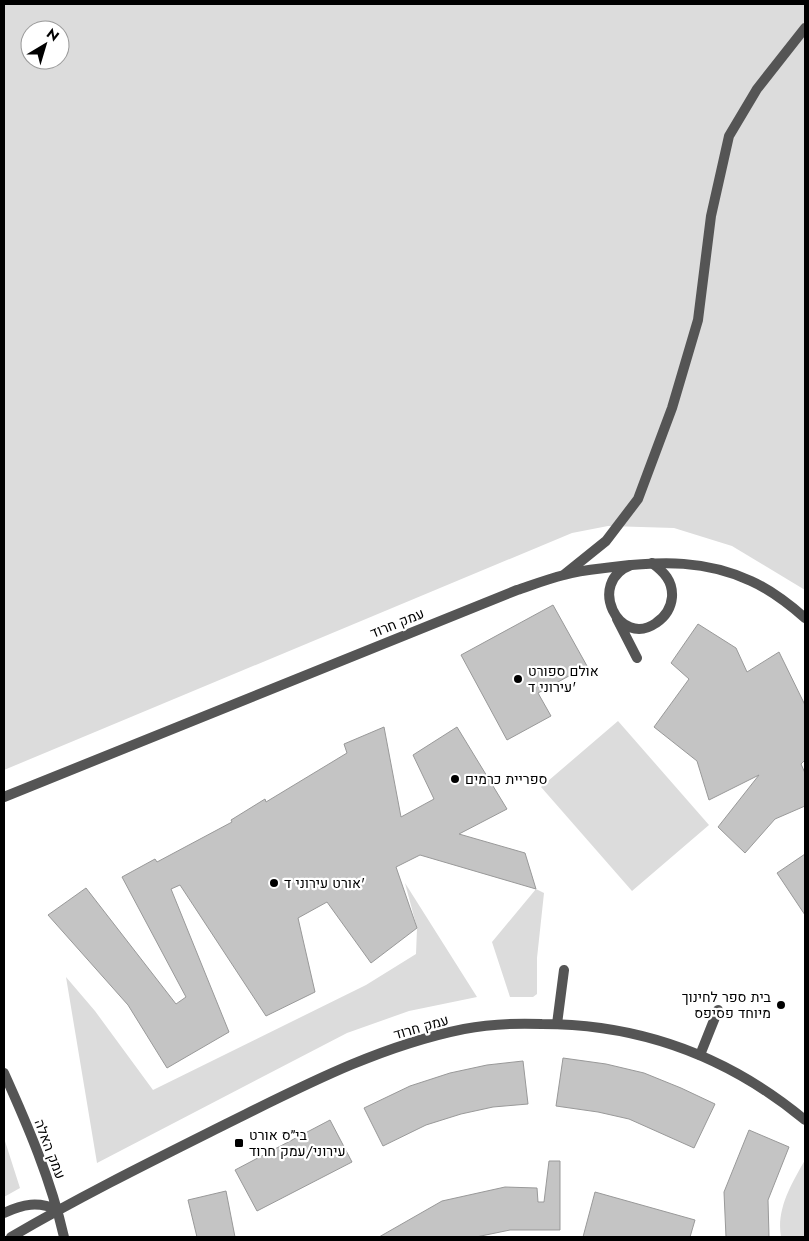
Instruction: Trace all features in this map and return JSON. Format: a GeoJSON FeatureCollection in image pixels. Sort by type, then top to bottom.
{"type":"FeatureCollection","features":[{"type":"Feature","properties":{"kind":"street"},"geometry":{"type":"LineString","coordinates":[[565,574],[606,541],[638,499],[672,408],[698,320],[711,216],[729,136],[757,89],[805,28]]}},
{"type":"Feature","properties":{"kind":"street","name":"עמק חרוד"},"geometry":{"type":"LineString","coordinates":[[4,797],[517,590],[565,574],[632,564],[665,562],[699,565],[723,570],[752,582],[786,602],[805,618]]}},
{"type":"Feature","properties":{"kind":"street"},"geometry":{"type":"LineString","coordinates":[[615,616],[626,625],[641,628],[651,627],[663,618],[671,605],[671,586],[663,571],[652,563]]}},
{"type":"Feature","properties":{"kind":"street"},"geometry":{"type":"LineString","coordinates":[[632,564],[620,571],[609,589],[610,604],[637,658]]}},
{"type":"Feature","properties":{"kind":"street"},"geometry":{"type":"LineString","coordinates":[[557,1024],[564,970]]}},
{"type":"Feature","properties":{"kind":"street"},"geometry":{"type":"LineString","coordinates":[[700,1055],[718,1010]]}},
{"type":"Feature","properties":{"kind":"street","name":"עמק חרוד"},"geometry":{"type":"LineString","coordinates":[[11,1237],[122,1176],[312,1081],[367,1058],[419,1041],[465,1029],[509,1023],[557,1024],[603,1027],[648,1037],[700,1055],[740,1075],[787,1105],[805,1120]]}},
{"type":"Feature","properties":{"kind":"street","name":"עמק האלה"},"geometry":{"type":"LineString","coordinates":[[4,1073],[41,1163],[58,1210],[64,1237]]}},
{"type":"Feature","properties":{"kind":"street"},"geometry":{"type":"LineString","coordinates":[[4,1213],[27,1204],[39,1204],[58,1210]]}},
{"type":"Feature","properties":{"kind":"shaded area"},"geometry":{"type":"Polygon","coordinates":[[[4,4],[805,4],[805,590],[732,546],[674,528],[608,526],[572,533],[4,770],[4,4]]]}},
{"type":"Feature","properties":{"kind":"shaded area"},"geometry":{"type":"Polygon","coordinates":[[[618,721],[709,825],[632,891],[541,787],[618,721]]]}},
{"type":"Feature","properties":{"kind":"shaded area"},"geometry":{"type":"Polygon","coordinates":[[[405,883],[477,997],[409,1011],[347,1033],[97,1163],[66,977],[95,1011],[153,1090],[366,985],[416,954],[417,928],[405,883]]]}},
{"type":"Feature","properties":{"kind":"shaded area"},"geometry":{"type":"Polygon","coordinates":[[[536,889],[544,893],[537,958],[537,994],[533,997],[510,997],[492,942],[536,889]]]}},
{"type":"Feature","properties":{"kind":"shaded area"},"geometry":{"type":"Polygon","coordinates":[[[4,1138],[20,1188],[4,1197],[4,1138]]]}},
{"type":"Feature","properties":{"kind":"shaded area"},"geometry":{"type":"Polygon","coordinates":[[[805,1160],[805,1237],[781,1237],[780,1227],[783,1206],[790,1187],[805,1160]]]}},
{"type":"Feature","properties":{"kind":"building","name":"אולם ספורט עירוני ד'"},"geometry":{"type":"Polygon","coordinates":[[[553,605],[587,666],[538,693],[551,716],[507,740],[461,655],[553,605]]]}},
{"type":"Feature","properties":{"kind":"building","name":"אולם ספורט עירוני ד'"},"geometry":{"type":"Polygon","coordinates":[[[698,624],[736,648],[747,672],[779,652],[805,705],[805,760],[801,764],[805,773],[805,806],[775,819],[745,853],[718,827],[759,775],[709,800],[697,761],[654,727],[689,679],[671,663],[698,624]]]}},
{"type":"Feature","properties":{"kind":"building"},"geometry":{"type":"Polygon","coordinates":[[[384,727],[401,817],[434,799],[413,755],[457,727],[507,809],[459,834],[525,853],[536,889],[420,855],[396,867],[417,928],[371,963],[327,902],[298,918],[315,992],[266,1016],[180,885],[171,889],[229,1032],[167,1068],[128,1005],[48,915],[86,888],[176,1004],[186,997],[122,877],[155,859],[157,862],[232,822],[231,820],[265,799],[266,802],[347,753],[344,744],[384,727]]]}},
{"type":"Feature","properties":{"kind":"building"},"geometry":{"type":"Polygon","coordinates":[[[805,854],[805,915],[777,873],[805,854]]]}},
{"type":"Feature","properties":{"kind":"building"},"geometry":{"type":"Polygon","coordinates":[[[563,1058],[606,1064],[644,1073],[715,1104],[694,1148],[629,1119],[556,1106],[563,1058]]]}},
{"type":"Feature","properties":{"kind":"building"},"geometry":{"type":"Polygon","coordinates":[[[523,1061],[528,1104],[493,1107],[461,1114],[426,1125],[383,1146],[364,1108],[410,1086],[450,1073],[487,1065],[523,1061]]]}},
{"type":"Feature","properties":{"kind":"building"},"geometry":{"type":"Polygon","coordinates":[[[330,1120],[352,1162],[257,1211],[235,1170],[330,1120]]]}},
{"type":"Feature","properties":{"kind":"building"},"geometry":{"type":"Polygon","coordinates":[[[749,1130],[789,1147],[768,1200],[769,1237],[726,1237],[724,1192],[749,1130]]]}},
{"type":"Feature","properties":{"kind":"building"},"geometry":{"type":"Polygon","coordinates":[[[549,1161],[560,1161],[560,1230],[510,1230],[476,1237],[379,1237],[442,1201],[505,1187],[537,1188],[538,1202],[544,1202],[549,1161]]]}},
{"type":"Feature","properties":{"kind":"building"},"geometry":{"type":"Polygon","coordinates":[[[226,1191],[235,1237],[197,1237],[188,1200],[226,1191]]]}},
{"type":"Feature","properties":{"kind":"building"},"geometry":{"type":"Polygon","coordinates":[[[595,1192],[695,1220],[690,1237],[583,1237],[595,1192]]]}},
{"type":"Feature","properties":{"kind":"place","name":"אולם ספורט עירוני ד'"},"geometry":{"type":"Point","coordinates":[518,679]}},
{"type":"Feature","properties":{"kind":"place","name":"ספריית כרמים"},"geometry":{"type":"Point","coordinates":[455,779]}},
{"type":"Feature","properties":{"kind":"place","name":"אורט עירוני ד'"},"geometry":{"type":"Point","coordinates":[274,883]}},
{"type":"Feature","properties":{"kind":"place","name":"בית ספר לחינוך מיוחד פסיפס"},"geometry":{"type":"Point","coordinates":[781,1005]}},
{"type":"Feature","properties":{"kind":"place","name":"בי״ס אורט עירוני/עמק חרוד"},"geometry":{"type":"Point","coordinates":[239,1143]}}]}
